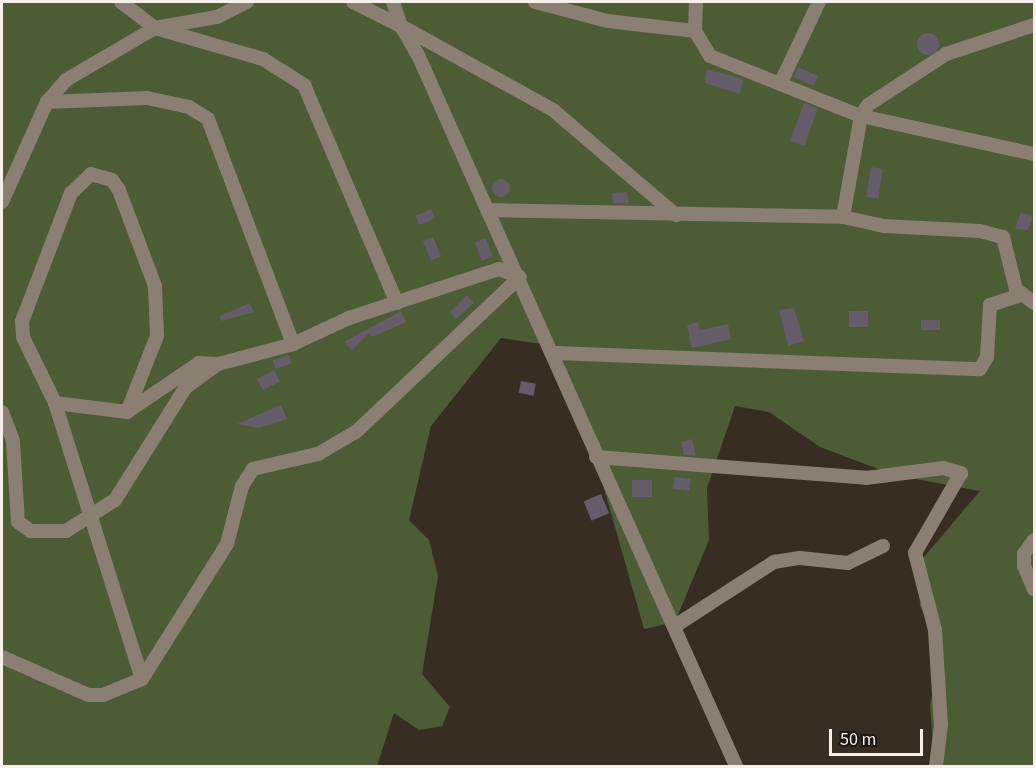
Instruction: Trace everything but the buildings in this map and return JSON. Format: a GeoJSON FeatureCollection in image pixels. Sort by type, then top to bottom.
{"type":"FeatureCollection","features":[{"type":"Feature","properties":{"kind":"street"},"geometry":{"type":"LineString","coordinates":[[121,2],[155,28],[263,58],[303,85],[397,303]]}},
{"type":"Feature","properties":{"kind":"street"},"geometry":{"type":"LineString","coordinates":[[2,202],[47,102],[66,80],[155,28],[217,17],[247,2]]}},
{"type":"Feature","properties":{"kind":"street"},"geometry":{"type":"LineString","coordinates":[[353,2],[553,110],[676,215]]}},
{"type":"Feature","properties":{"kind":"street"},"geometry":{"type":"LineString","coordinates":[[393,2],[401,26],[556,353],[596,457],[675,626],[736,766]]}},
{"type":"Feature","properties":{"kind":"street"},"geometry":{"type":"LineString","coordinates":[[535,2],[608,21],[696,31]]}},
{"type":"Feature","properties":{"kind":"street"},"geometry":{"type":"LineString","coordinates":[[696,2],[696,31],[710,56],[861,116],[1035,154]]}},
{"type":"Feature","properties":{"kind":"street"},"geometry":{"type":"LineString","coordinates":[[780,84],[819,2]]}},
{"type":"Feature","properties":{"kind":"street"},"geometry":{"type":"LineString","coordinates":[[843,217],[861,116],[880,96],[937,58],[1035,25]]}},
{"type":"Feature","properties":{"kind":"street"},"geometry":{"type":"LineString","coordinates":[[47,102],[147,98],[189,108],[208,119],[294,344]]}},
{"type":"Feature","properties":{"kind":"street"},"geometry":{"type":"LineString","coordinates":[[127,412],[159,320],[155,286],[123,199],[112,180],[103,175],[79,180],[71,193],[24,308],[23,337],[55,403],[89,522],[142,679]]}},
{"type":"Feature","properties":{"kind":"street"},"geometry":{"type":"LineString","coordinates":[[488,210],[843,217],[1003,237],[1020,295],[1035,303]]}},
{"type":"Feature","properties":{"kind":"street"},"geometry":{"type":"LineString","coordinates":[[55,403],[127,412],[173,375],[199,363],[218,364],[294,344],[397,303],[499,269],[520,277]]}},
{"type":"Feature","properties":{"kind":"street"},"geometry":{"type":"LineString","coordinates":[[2,657],[88,695],[103,695],[142,679],[227,544],[242,486],[253,469],[318,454],[357,431],[520,277]]}},
{"type":"Feature","properties":{"kind":"street"},"geometry":{"type":"LineString","coordinates":[[556,353],[980,369],[987,357],[990,305],[1020,295]]}},
{"type":"Feature","properties":{"kind":"street"},"geometry":{"type":"LineString","coordinates":[[2,412],[13,441],[18,522],[31,531],[66,531],[89,522],[115,500],[186,387],[218,364]]}},
{"type":"Feature","properties":{"kind":"street"},"geometry":{"type":"LineString","coordinates":[[596,457],[866,478],[943,468],[962,473],[915,553],[936,630],[934,671],[941,725],[936,766]]}},
{"type":"Feature","properties":{"kind":"street"},"geometry":{"type":"LineString","coordinates":[[1035,540],[1024,554],[1024,566],[1035,589]]}},
{"type":"Feature","properties":{"kind":"street"},"geometry":{"type":"LineString","coordinates":[[675,626],[774,562],[800,558],[848,563],[883,546]]}},
{"type":"Feature","properties":{"kind":"green space"},"geometry":{"type":"Polygon","coordinates":[[[2,2],[1034,2],[1034,766],[935,766],[930,706],[940,648],[920,606],[918,564],[980,491],[894,475],[820,447],[769,412],[735,406],[707,488],[709,540],[675,622],[644,629],[584,418],[541,344],[501,338],[431,426],[409,520],[429,540],[438,576],[422,674],[450,707],[442,726],[419,730],[394,713],[377,766],[2,766],[2,2]]]}}]}
